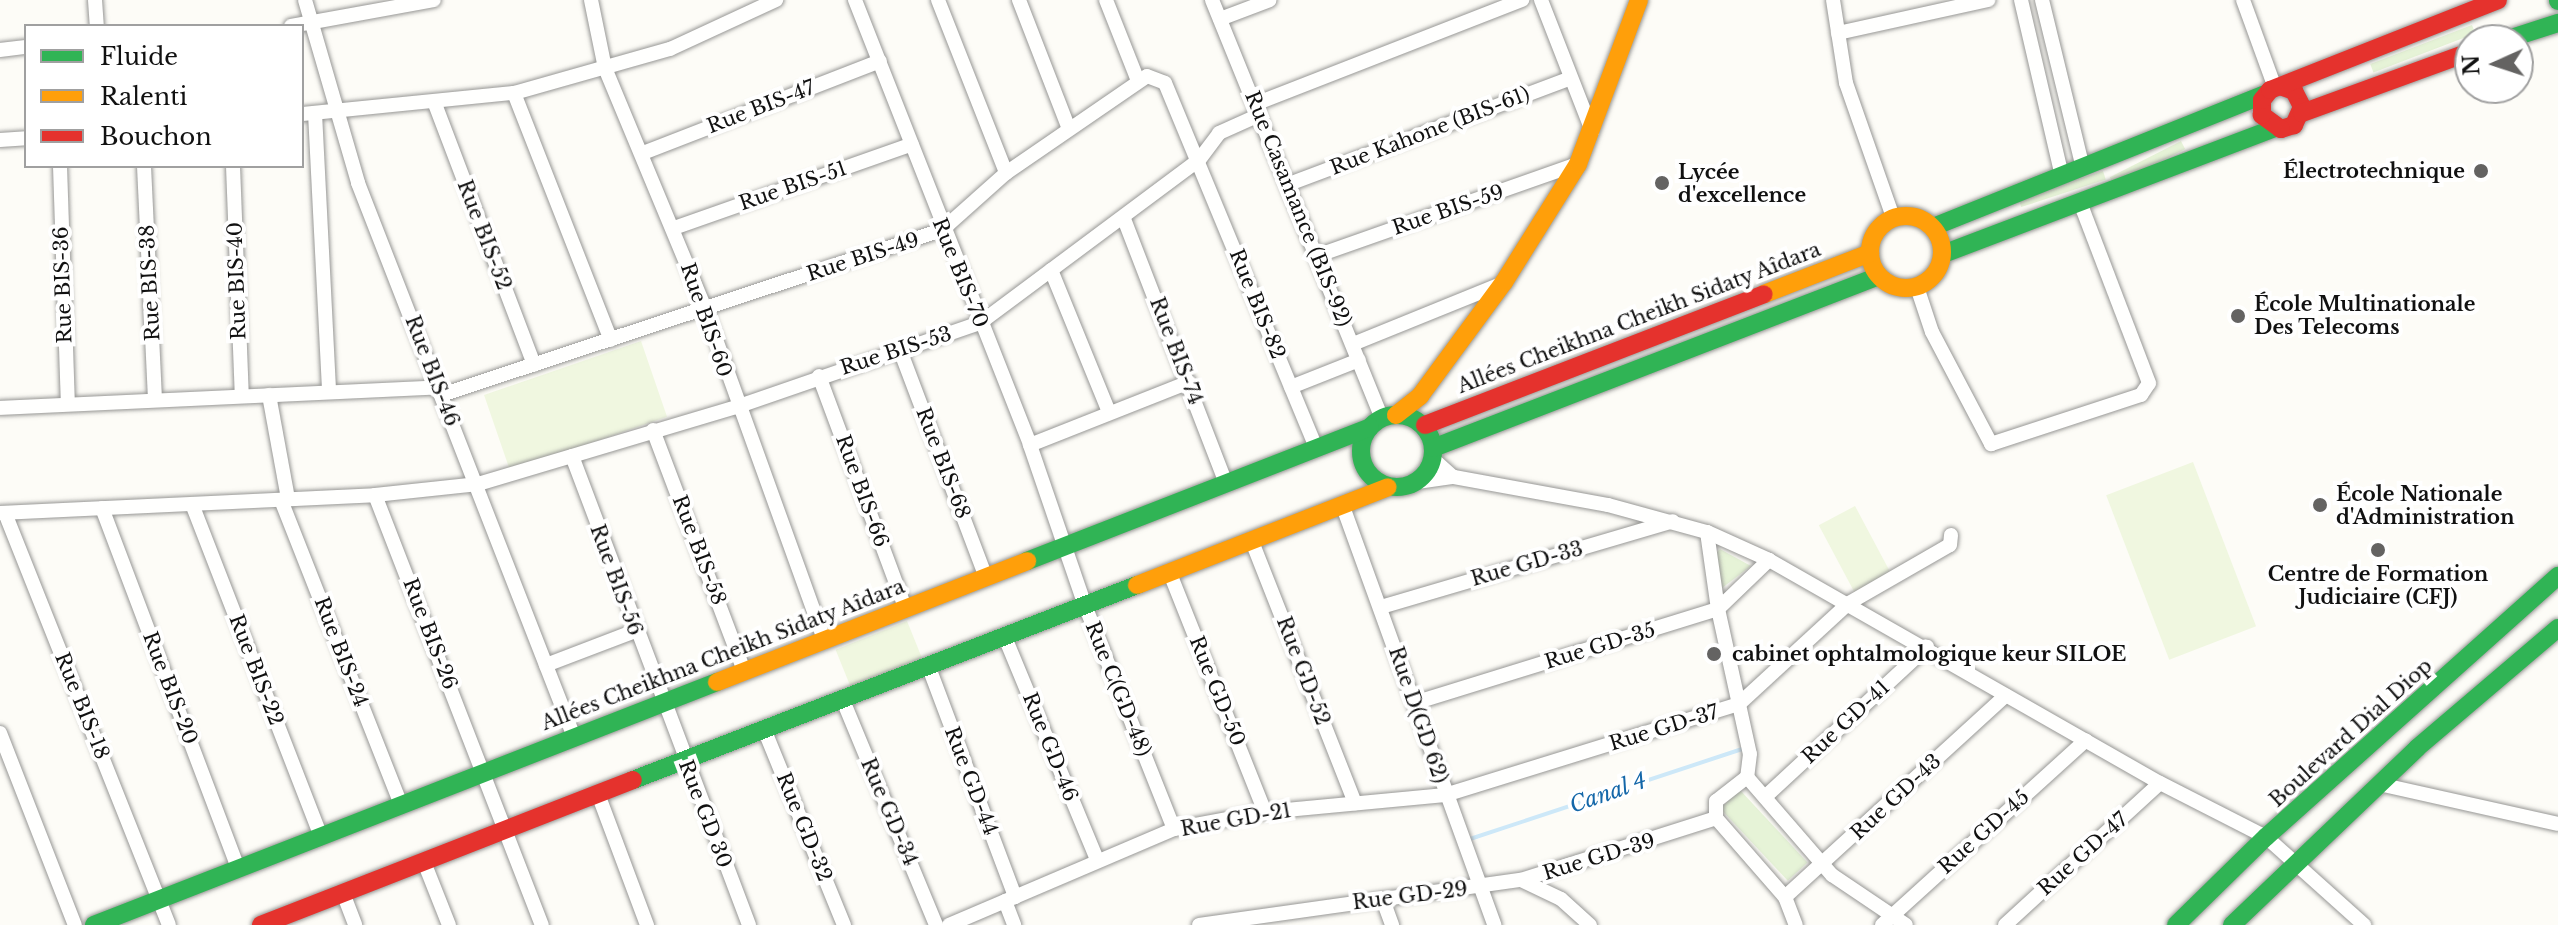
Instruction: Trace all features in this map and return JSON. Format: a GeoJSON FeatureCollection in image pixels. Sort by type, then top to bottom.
{"type":"FeatureCollection","features":[{"type":"Feature","properties":{"kind":"main road"},"geometry":{"type":"LineString","coordinates":[[1388,487],[1363,464],[1361,445],[1383,420],[1428,383],[1504,282],[1578,164],[1639,0]]}},
{"type":"Feature","properties":{"kind":"main road"},"geometry":{"type":"LineString","coordinates":[[1933,227],[2498,0]]}},
{"type":"Feature","properties":{"kind":"main road"},"geometry":{"type":"LineString","coordinates":[[2534,31],[2558,23]]}},
{"type":"Feature","properties":{"kind":"main road"},"geometry":{"type":"LineString","coordinates":[[1943,254],[1933,227],[1914,216],[1893,217],[1873,235],[1870,253],[1878,276],[1894,286],[1917,287],[1930,280],[1943,254],[2274,128],[2288,128],[2302,113],[2454,58]]}},
{"type":"Feature","properties":{"kind":"main road"},"geometry":{"type":"LineString","coordinates":[[2275,90],[2298,96],[2302,113]]}},
{"type":"Feature","properties":{"kind":"main road"},"geometry":{"type":"LineString","coordinates":[[2274,128],[2262,115],[2275,90]]}},
{"type":"Feature","properties":{"kind":"main road","name":"Allées Cheikhna Cheikh Sidaty Aîdara"},"geometry":{"type":"LineString","coordinates":[[1428,383],[1420,405],[1424,425],[1870,253]]}},
{"type":"Feature","properties":{"kind":"main road"},"geometry":{"type":"LineString","coordinates":[[263,925],[424,862],[504,826],[598,794],[682,757],[764,729],[1083,601],[1388,487],[1417,482],[1433,453],[1878,276]]}},
{"type":"Feature","properties":{"kind":"main road"},"geometry":{"type":"LineString","coordinates":[[1383,420],[1424,425],[1433,453]]}},
{"type":"Feature","properties":{"kind":"main road","name":"Allées Cheikhna Cheikh Sidaty Aîdara"},"geometry":{"type":"LineString","coordinates":[[94,925],[161,904],[238,868],[401,804],[486,777],[574,737],[663,707],[905,607],[1067,550],[1383,420]]}},
{"type":"Feature","properties":{"kind":"main road","name":"Boulevard Dial Diop"},"geometry":{"type":"LineString","coordinates":[[2176,925],[2266,837],[2313,799],[2558,576]]}},
{"type":"Feature","properties":{"kind":"main road"},"geometry":{"type":"LineString","coordinates":[[2232,925],[2379,784],[2558,628]]}},
{"type":"Feature","properties":{"kind":"street"},"geometry":{"type":"LineString","coordinates":[[95,0],[97,24]]}},
{"type":"Feature","properties":{"kind":"street","name":"Rue BIS-46"},"geometry":{"type":"LineString","coordinates":[[305,0],[335,113],[574,737]]}},
{"type":"Feature","properties":{"kind":"street"},"geometry":{"type":"LineString","coordinates":[[304,25],[434,0]]}},
{"type":"Feature","properties":{"kind":"street","name":"Rue BIS-60"},"geometry":{"type":"LineString","coordinates":[[591,0],[605,68],[643,153],[704,306],[736,407],[824,639]]}},
{"type":"Feature","properties":{"kind":"street"},"geometry":{"type":"LineString","coordinates":[[329,391],[308,113],[435,104],[514,93],[670,49],[776,0]]}},
{"type":"Feature","properties":{"kind":"street","name":"Rue BIS-70"},"geometry":{"type":"LineString","coordinates":[[855,0],[942,230],[1030,445],[1067,550]]}},
{"type":"Feature","properties":{"kind":"street"},"geometry":{"type":"LineString","coordinates":[[938,0],[1006,173]]}},
{"type":"Feature","properties":{"kind":"street"},"geometry":{"type":"LineString","coordinates":[[1019,0],[1069,129]]}},
{"type":"Feature","properties":{"kind":"street"},"geometry":{"type":"LineString","coordinates":[[1106,0],[1138,81],[1147,76],[1165,83],[1199,160]]}},
{"type":"Feature","properties":{"kind":"street","name":"Rue Casamance (BIS-92)"},"geometry":{"type":"LineString","coordinates":[[1212,0],[1319,255],[1383,420]]}},
{"type":"Feature","properties":{"kind":"street"},"geometry":{"type":"LineString","coordinates":[[1220,19],[1270,0]]}},
{"type":"Feature","properties":{"kind":"street","name":"Rue BIS-53"},"geometry":{"type":"LineString","coordinates":[[3,513],[375,495],[478,484],[736,407],[980,323],[1124,219],[1199,160],[1219,133],[1257,109],[1522,0]]}},
{"type":"Feature","properties":{"kind":"street"},"geometry":{"type":"LineString","coordinates":[[1541,0],[1592,132]]}},
{"type":"Feature","properties":{"kind":"street"},"geometry":{"type":"LineString","coordinates":[[1833,0],[1846,83],[1893,217]]}},
{"type":"Feature","properties":{"kind":"street"},"geometry":{"type":"LineString","coordinates":[[1838,33],[1988,0]]}},
{"type":"Feature","properties":{"kind":"street"},"geometry":{"type":"LineString","coordinates":[[2021,0],[2062,176]]}},
{"type":"Feature","properties":{"kind":"street"},"geometry":{"type":"LineString","coordinates":[[2042,0],[2083,168]]}},
{"type":"Feature","properties":{"kind":"street"},"geometry":{"type":"LineString","coordinates":[[2243,0],[2275,90]]}},
{"type":"Feature","properties":{"kind":"street"},"geometry":{"type":"LineString","coordinates":[[0,50],[24,47]]}},
{"type":"Feature","properties":{"kind":"street","name":"Rue BIS-47"},"geometry":{"type":"LineString","coordinates":[[643,153],[880,61]]}},
{"type":"Feature","properties":{"kind":"street","name":"Rue Kahone (BIS-61)"},"geometry":{"type":"LineString","coordinates":[[1289,184],[1571,78]]}},
{"type":"Feature","properties":{"kind":"street","name":"Rue BIS-49"},"geometry":{"type":"LineString","coordinates":[[0,408],[329,391],[440,391],[534,365],[704,306],[875,256],[942,230],[1006,173],[1138,81]]}},
{"type":"Feature","properties":{"kind":"street"},"geometry":{"type":"LineString","coordinates":[[514,93],[611,340]]}},
{"type":"Feature","properties":{"kind":"street","name":"Rue BIS-52"},"geometry":{"type":"LineString","coordinates":[[435,104],[534,365]]}},
{"type":"Feature","properties":{"kind":"street"},"geometry":{"type":"LineString","coordinates":[[0,140],[24,138]]}},
{"type":"Feature","properties":{"kind":"street","name":"Rue BIS-51"},"geometry":{"type":"LineString","coordinates":[[674,228],[912,144]]}},
{"type":"Feature","properties":{"kind":"street","name":"Rue BIS-82"},"geometry":{"type":"LineString","coordinates":[[1199,160],[1316,448]]}},
{"type":"Feature","properties":{"kind":"street","name":"Rue BIS-59"},"geometry":{"type":"LineString","coordinates":[[1319,255],[1578,164]]}},
{"type":"Feature","properties":{"kind":"street","name":"Rue BIS-36"},"geometry":{"type":"LineString","coordinates":[[60,168],[68,404]]}},
{"type":"Feature","properties":{"kind":"street","name":"Rue BIS-38"},"geometry":{"type":"LineString","coordinates":[[144,168],[155,400]]}},
{"type":"Feature","properties":{"kind":"street","name":"Rue BIS-40"},"geometry":{"type":"LineString","coordinates":[[233,168],[242,396]]}},
{"type":"Feature","properties":{"kind":"street"},"geometry":{"type":"LineString","coordinates":[[1917,287],[1932,332],[1991,444],[2141,395],[2149,383],[2080,202]]}},
{"type":"Feature","properties":{"kind":"street","name":"Rue BIS-74"},"geometry":{"type":"LineString","coordinates":[[1124,219],[1226,483]]}},
{"type":"Feature","properties":{"kind":"street"},"geometry":{"type":"LineString","coordinates":[[1051,270],[1109,412]]}},
{"type":"Feature","properties":{"kind":"street"},"geometry":{"type":"LineString","coordinates":[[1353,344],[1504,282]]}},
{"type":"Feature","properties":{"kind":"street","name":"Rue BIS-68"},"geometry":{"type":"LineString","coordinates":[[900,350],[986,577]]}},
{"type":"Feature","properties":{"kind":"street"},"geometry":{"type":"LineString","coordinates":[[1291,387],[1359,360]]}},
{"type":"Feature","properties":{"kind":"street","name":"Rue BIS-66"},"geometry":{"type":"LineString","coordinates":[[819,376],[905,607]]}},
{"type":"Feature","properties":{"kind":"street"},"geometry":{"type":"LineString","coordinates":[[1030,445],[1189,382]]}},
{"type":"Feature","properties":{"kind":"street","name":"Rue BIS-24"},"geometry":{"type":"LineString","coordinates":[[269,395],[285,500],[401,804]]}},
{"type":"Feature","properties":{"kind":"street","name":"Rue BIS-58"},"geometry":{"type":"LineString","coordinates":[[653,430],[744,671]]}},
{"type":"Feature","properties":{"kind":"street"},"geometry":{"type":"LineString","coordinates":[[1433,453],[1454,477]]}},
{"type":"Feature","properties":{"kind":"street","name":"Rue BIS-56"},"geometry":{"type":"LineString","coordinates":[[572,456],[663,707]]}},
{"type":"Feature","properties":{"kind":"street"},"geometry":{"type":"LineString","coordinates":[[1417,482],[1454,477],[1673,521],[1707,532],[1769,560],[1927,647],[2160,783],[2266,837],[2358,922]]}},
{"type":"Feature","properties":{"kind":"street","name":"Rue BIS-26"},"geometry":{"type":"LineString","coordinates":[[375,495],[542,925]]}},
{"type":"Feature","properties":{"kind":"street","name":"Rue BIS-22"},"geometry":{"type":"LineString","coordinates":[[192,504],[321,836]]}},
{"type":"Feature","properties":{"kind":"street","name":"Rue D(GD 62)"},"geometry":{"type":"LineString","coordinates":[[1342,504],[1494,925]]}},
{"type":"Feature","properties":{"kind":"street","name":"Rue BIS-20"},"geometry":{"type":"LineString","coordinates":[[102,508],[238,868]]}},
{"type":"Feature","properties":{"kind":"street","name":"Rue BIS-18"},"geometry":{"type":"LineString","coordinates":[[3,513],[169,925]]}},
{"type":"Feature","properties":{"kind":"street","name":"Rue GD-33"},"geometry":{"type":"LineString","coordinates":[[1381,607],[1673,521]]}},
{"type":"Feature","properties":{"kind":"street"},"geometry":{"type":"LineString","coordinates":[[1707,532],[1718,609],[1750,754],[1747,777],[1716,801],[1716,818],[1785,897],[1796,925]]}},
{"type":"Feature","properties":{"kind":"street","name":"Rue GD-37"},"geometry":{"type":"LineString","coordinates":[[1445,795],[1739,704],[1849,603],[1950,545],[1951,535]]}},
{"type":"Feature","properties":{"kind":"street","name":"Rue GD-52"},"geometry":{"type":"LineString","coordinates":[[1251,539],[1355,803]]}},
{"type":"Feature","properties":{"kind":"street","name":"Rue C(GD-48)"},"geometry":{"type":"LineString","coordinates":[[1067,550],[1083,601],[1174,829]]}},
{"type":"Feature","properties":{"kind":"street","name":"Rue GD-35"},"geometry":{"type":"LineString","coordinates":[[1414,703],[1718,609],[1769,560]]}},
{"type":"Feature","properties":{"kind":"street","name":"Rue GD-50"},"geometry":{"type":"LineString","coordinates":[[1169,571],[1265,812]]}},
{"type":"Feature","properties":{"kind":"street"},"geometry":{"type":"LineString","coordinates":[[546,665],[635,631]]}},
{"type":"Feature","properties":{"kind":"street","name":"Rue GD-46"},"geometry":{"type":"LineString","coordinates":[[1004,635],[1097,860]]}},
{"type":"Feature","properties":{"kind":"street","name":"Rue GD-41"},"geometry":{"type":"LineString","coordinates":[[1765,797],[1927,647]]}},
{"type":"Feature","properties":{"kind":"street","name":"Rue GD-44"},"geometry":{"type":"LineString","coordinates":[[928,665],[1010,899],[1014,925]]}},
{"type":"Feature","properties":{"kind":"street","name":"Rue GD-43"},"geometry":{"type":"LineString","coordinates":[[1785,897],[1823,866],[2006,695]]}},
{"type":"Feature","properties":{"kind":"street","name":"Rue GD-34"},"geometry":{"type":"LineString","coordinates":[[842,698],[936,925]]}},
{"type":"Feature","properties":{"kind":"street","name":"Rue GD 30"},"geometry":{"type":"LineString","coordinates":[[663,707],[749,925]]}},
{"type":"Feature","properties":{"kind":"street","name":"Rue GD-32"},"geometry":{"type":"LineString","coordinates":[[764,729],[844,925]]}},
{"type":"Feature","properties":{"kind":"street"},"geometry":{"type":"LineString","coordinates":[[0,733],[75,925]]}},
{"type":"Feature","properties":{"kind":"street","name":"Rue GD-45"},"geometry":{"type":"LineString","coordinates":[[1886,921],[2086,740]]}},
{"type":"Feature","properties":{"kind":"street"},"geometry":{"type":"LineString","coordinates":[[1747,777],[1823,866],[1886,921],[1906,925]]}},
{"type":"Feature","properties":{"kind":"street","name":"Rue GD-47"},"geometry":{"type":"LineString","coordinates":[[2005,925],[2160,783]]}},
{"type":"Feature","properties":{"kind":"street"},"geometry":{"type":"LineString","coordinates":[[2379,784],[2558,824]]}},
{"type":"Feature","properties":{"kind":"street"},"geometry":{"type":"LineString","coordinates":[[598,794],[647,925]]}},
{"type":"Feature","properties":{"kind":"street","name":"Rue GD-21"},"geometry":{"type":"LineString","coordinates":[[949,925],[1174,829],[1265,812],[1445,795]]}},
{"type":"Feature","properties":{"kind":"street","name":"Rue GD-39"},"geometry":{"type":"LineString","coordinates":[[1480,888],[1521,880],[1716,818]]}},
{"type":"Feature","properties":{"kind":"street"},"geometry":{"type":"LineString","coordinates":[[424,862],[449,925]]}},
{"type":"Feature","properties":{"kind":"street"},"geometry":{"type":"LineString","coordinates":[[1521,880],[1561,899],[1590,925]]}},
{"type":"Feature","properties":{"kind":"street","name":"Rue GD-29"},"geometry":{"type":"LineString","coordinates":[[1199,925],[1299,918],[1383,900],[1480,888]]}},
{"type":"Feature","properties":{"kind":"street"},"geometry":{"type":"LineString","coordinates":[[343,893],[355,925]]}},
{"type":"Feature","properties":{"kind":"street"},"geometry":{"type":"LineString","coordinates":[[1383,900],[1392,925]]}},
{"type":"Feature","properties":{"kind":"green space"},"geometry":{"type":"Polygon","coordinates":[[[2454,32],[2454,42],[2373,72],[2370,64],[2454,32]]]}},
{"type":"Feature","properties":{"kind":"green space"},"geometry":{"type":"Polygon","coordinates":[[[2181,141],[2185,149],[2114,185],[2110,177],[2181,141]]]}},
{"type":"Feature","properties":{"kind":"green space"},"geometry":{"type":"Polygon","coordinates":[[[2103,171],[2106,180],[2021,207],[2018,199],[2103,171]]]}},
{"type":"Feature","properties":{"kind":"green space"},"geometry":{"type":"Polygon","coordinates":[[[641,341],[667,417],[510,471],[484,395],[641,341]]]}},
{"type":"Feature","properties":{"kind":"green space"},"geometry":{"type":"Polygon","coordinates":[[[2193,462],[2256,626],[2169,660],[2106,495],[2193,462]]]}},
{"type":"Feature","properties":{"kind":"green space"},"geometry":{"type":"Polygon","coordinates":[[[1855,506],[1891,573],[1854,592],[1819,525],[1855,506]]]}},
{"type":"Feature","properties":{"kind":"green space"},"geometry":{"type":"Polygon","coordinates":[[[1720,549],[1751,566],[1722,588],[1714,555],[1720,549]]]}},
{"type":"Feature","properties":{"kind":"green space"},"geometry":{"type":"Polygon","coordinates":[[[907,621],[922,659],[851,688],[836,650],[907,621]]]}},
{"type":"Feature","properties":{"kind":"green space"},"geometry":{"type":"Polygon","coordinates":[[[1740,790],[1808,862],[1788,881],[1720,808],[1740,790]]]}},
{"type":"Feature","properties":{"kind":"waterway","name":"Canal 4"},"geometry":{"type":"LineString","coordinates":[[1467,840],[1745,748]]}},
{"type":"Feature","properties":{"kind":"traffic: fast"},"geometry":{"type":"LineString","coordinates":[[2534,31],[2558,23]]}},
{"type":"Feature","properties":{"kind":"traffic: fast"},"geometry":{"type":"LineString","coordinates":[[1933,227],[2266,94]]}},
{"type":"Feature","properties":{"kind":"traffic: fast"},"geometry":{"type":"LineString","coordinates":[[1943,254],[2274,128]]}},
{"type":"Feature","properties":{"kind":"traffic: fast"},"geometry":{"type":"LineString","coordinates":[[1433,448],[1878,276]]}},
{"type":"Feature","properties":{"kind":"traffic: fast"},"geometry":{"type":"LineString","coordinates":[[1404,415],[1423,425],[1431,437],[1433,451],[1431,465],[1423,477],[1411,485],[1390,487],[1371,477],[1363,465],[1361,444],[1371,425],[1383,417],[1404,415]]}},
{"type":"Feature","properties":{"kind":"traffic: fast"},"geometry":{"type":"LineString","coordinates":[[1027,561],[1370,427]]}},
{"type":"Feature","properties":{"kind":"traffic: fast"},"geometry":{"type":"LineString","coordinates":[[2176,925],[2266,837],[2558,576]]}},
{"type":"Feature","properties":{"kind":"traffic: fast"},"geometry":{"type":"LineString","coordinates":[[633,780],[1137,585]]}},
{"type":"Feature","properties":{"kind":"traffic: fast"},"geometry":{"type":"LineString","coordinates":[[2232,925],[2417,748],[2558,628]]}},
{"type":"Feature","properties":{"kind":"traffic: fast"},"geometry":{"type":"LineString","coordinates":[[94,925],[717,682]]}},
{"type":"Feature","properties":{"kind":"traffic: slow"},"geometry":{"type":"LineString","coordinates":[[1396,415],[1420,396],[1504,282],[1578,164],[1639,0]]}},
{"type":"Feature","properties":{"kind":"traffic: slow"},"geometry":{"type":"LineString","coordinates":[[1913,216],[1932,226],[1940,238],[1942,252],[1940,266],[1932,278],[1920,286],[1899,288],[1880,278],[1872,266],[1870,245],[1880,226],[1892,218],[1913,216]]}},
{"type":"Feature","properties":{"kind":"traffic: slow"},"geometry":{"type":"LineString","coordinates":[[1764,294],[1870,253]]}},
{"type":"Feature","properties":{"kind":"traffic: slow"},"geometry":{"type":"LineString","coordinates":[[1137,585],[1388,487]]}},
{"type":"Feature","properties":{"kind":"traffic: slow"},"geometry":{"type":"LineString","coordinates":[[717,682],[1027,561]]}},
{"type":"Feature","properties":{"kind":"traffic: jam"},"geometry":{"type":"LineString","coordinates":[[2283,87],[2294,91],[2302,107],[2294,125],[2281,129],[2262,115],[2262,100],[2270,90],[2498,0]]}},
{"type":"Feature","properties":{"kind":"traffic: jam"},"geometry":{"type":"LineString","coordinates":[[2302,113],[2454,58]]}},
{"type":"Feature","properties":{"kind":"traffic: jam"},"geometry":{"type":"LineString","coordinates":[[1425,425],[1764,294]]}},
{"type":"Feature","properties":{"kind":"traffic: jam"},"geometry":{"type":"LineString","coordinates":[[261,925],[633,780]]}},
{"type":"Feature","properties":{"kind":"place","name":"Électrotechnique"},"geometry":{"type":"Point","coordinates":[2481,171]}},
{"type":"Feature","properties":{"kind":"place","name":"Lycée d'excellence"},"geometry":{"type":"Point","coordinates":[1662,183]}},
{"type":"Feature","properties":{"kind":"place","name":"École Multinationale Des Telecoms"},"geometry":{"type":"Point","coordinates":[2238,316]}},
{"type":"Feature","properties":{"kind":"place","name":"École Nationale d'Administration"},"geometry":{"type":"Point","coordinates":[2320,505]}},
{"type":"Feature","properties":{"kind":"place","name":"Centre de Formation Judiciaire (CFJ)"},"geometry":{"type":"Point","coordinates":[2378,550]}},
{"type":"Feature","properties":{"kind":"place","name":"cabinet ophtalmologique keur SILOE"},"geometry":{"type":"Point","coordinates":[1714,654]}}]}
